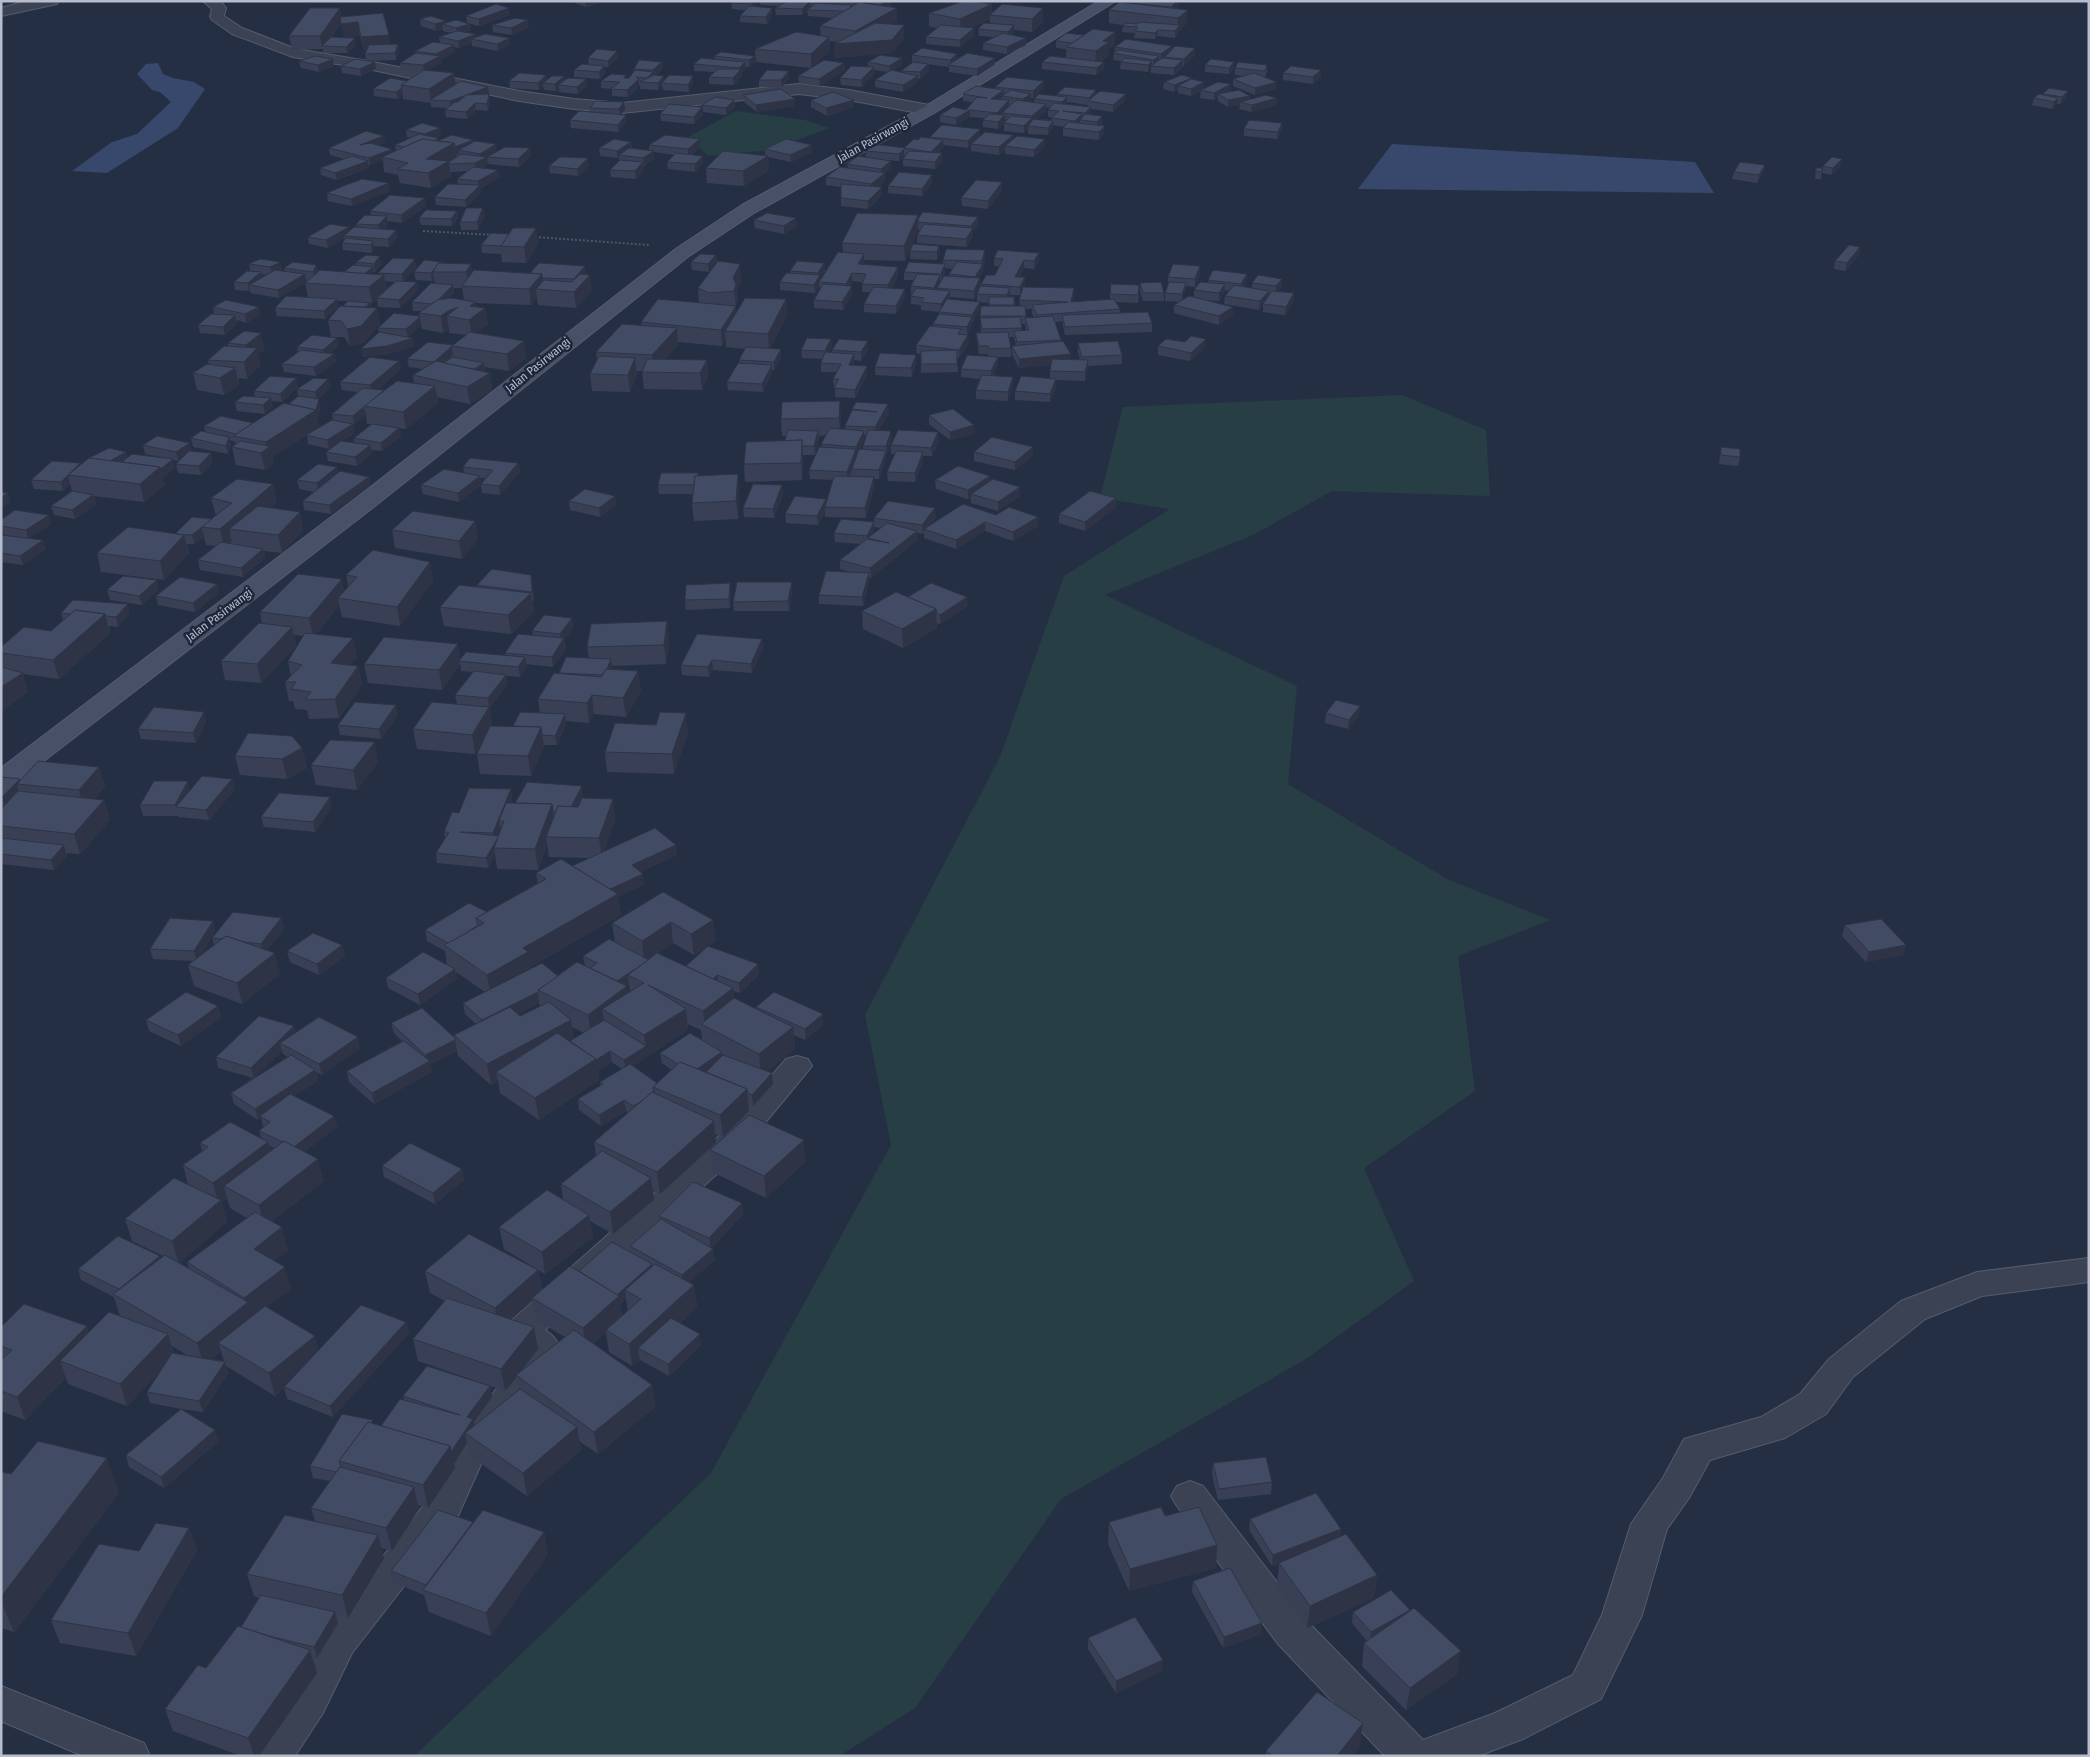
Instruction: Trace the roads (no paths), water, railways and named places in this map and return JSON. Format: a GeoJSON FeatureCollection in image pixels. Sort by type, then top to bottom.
{"type":"FeatureCollection","features":[{"type":"Feature","properties":{"kind":"street"},"geometry":{"type":"LineString","coordinates":[[1,12],[52,1]]}},
{"type":"Feature","properties":{"kind":"street"},"geometry":{"type":"LineString","coordinates":[[210,1],[219,8],[217,16],[223,22],[262,42],[292,53],[368,65],[519,96],[574,104],[622,108],[799,88],[849,94],[928,110]]}},
{"type":"Feature","properties":{"kind":"street","name":"Jalan Pasirwangi"},"geometry":{"type":"LineString","coordinates":[[1,781],[367,501],[610,307],[684,252],[748,209],[928,110],[1110,1]]}},
{"type":"Feature","properties":{"kind":"street"},"geometry":{"type":"LineString","coordinates":[[271,1756],[309,1701],[338,1642],[444,1507],[466,1455],[543,1354],[542,1345],[524,1333],[525,1328],[730,1144],[797,1066]]}},
{"type":"Feature","properties":{"kind":"street"},"geometry":{"type":"LineString","coordinates":[[1430,1756],[1509,1726],[1587,1687],[1622,1615],[1650,1524],[1676,1488],[1697,1449],[1772,1428],[1813,1404],[1841,1368],[1913,1310],[1977,1284],[2089,1270]]}},
{"type":"Feature","properties":{"kind":"street"},"geometry":{"type":"LineString","coordinates":[[1190,1496],[1292,1632],[1412,1756]]}},
{"type":"Feature","properties":{"kind":"street"},"geometry":{"type":"LineString","coordinates":[[1,1703],[129,1756]]}},
{"type":"Feature","properties":{"kind":"water"},"geometry":{"type":"Polygon","coordinates":[[[158,63],[163,74],[194,82],[205,89],[178,128],[107,173],[72,171],[112,142],[137,134],[171,102],[160,92],[152,90],[137,74],[146,64],[158,63]]]}},
{"type":"Feature","properties":{"kind":"water"},"geometry":{"type":"Polygon","coordinates":[[[1392,144],[1695,162],[1714,193],[1358,189],[1392,144]]]}}]}
